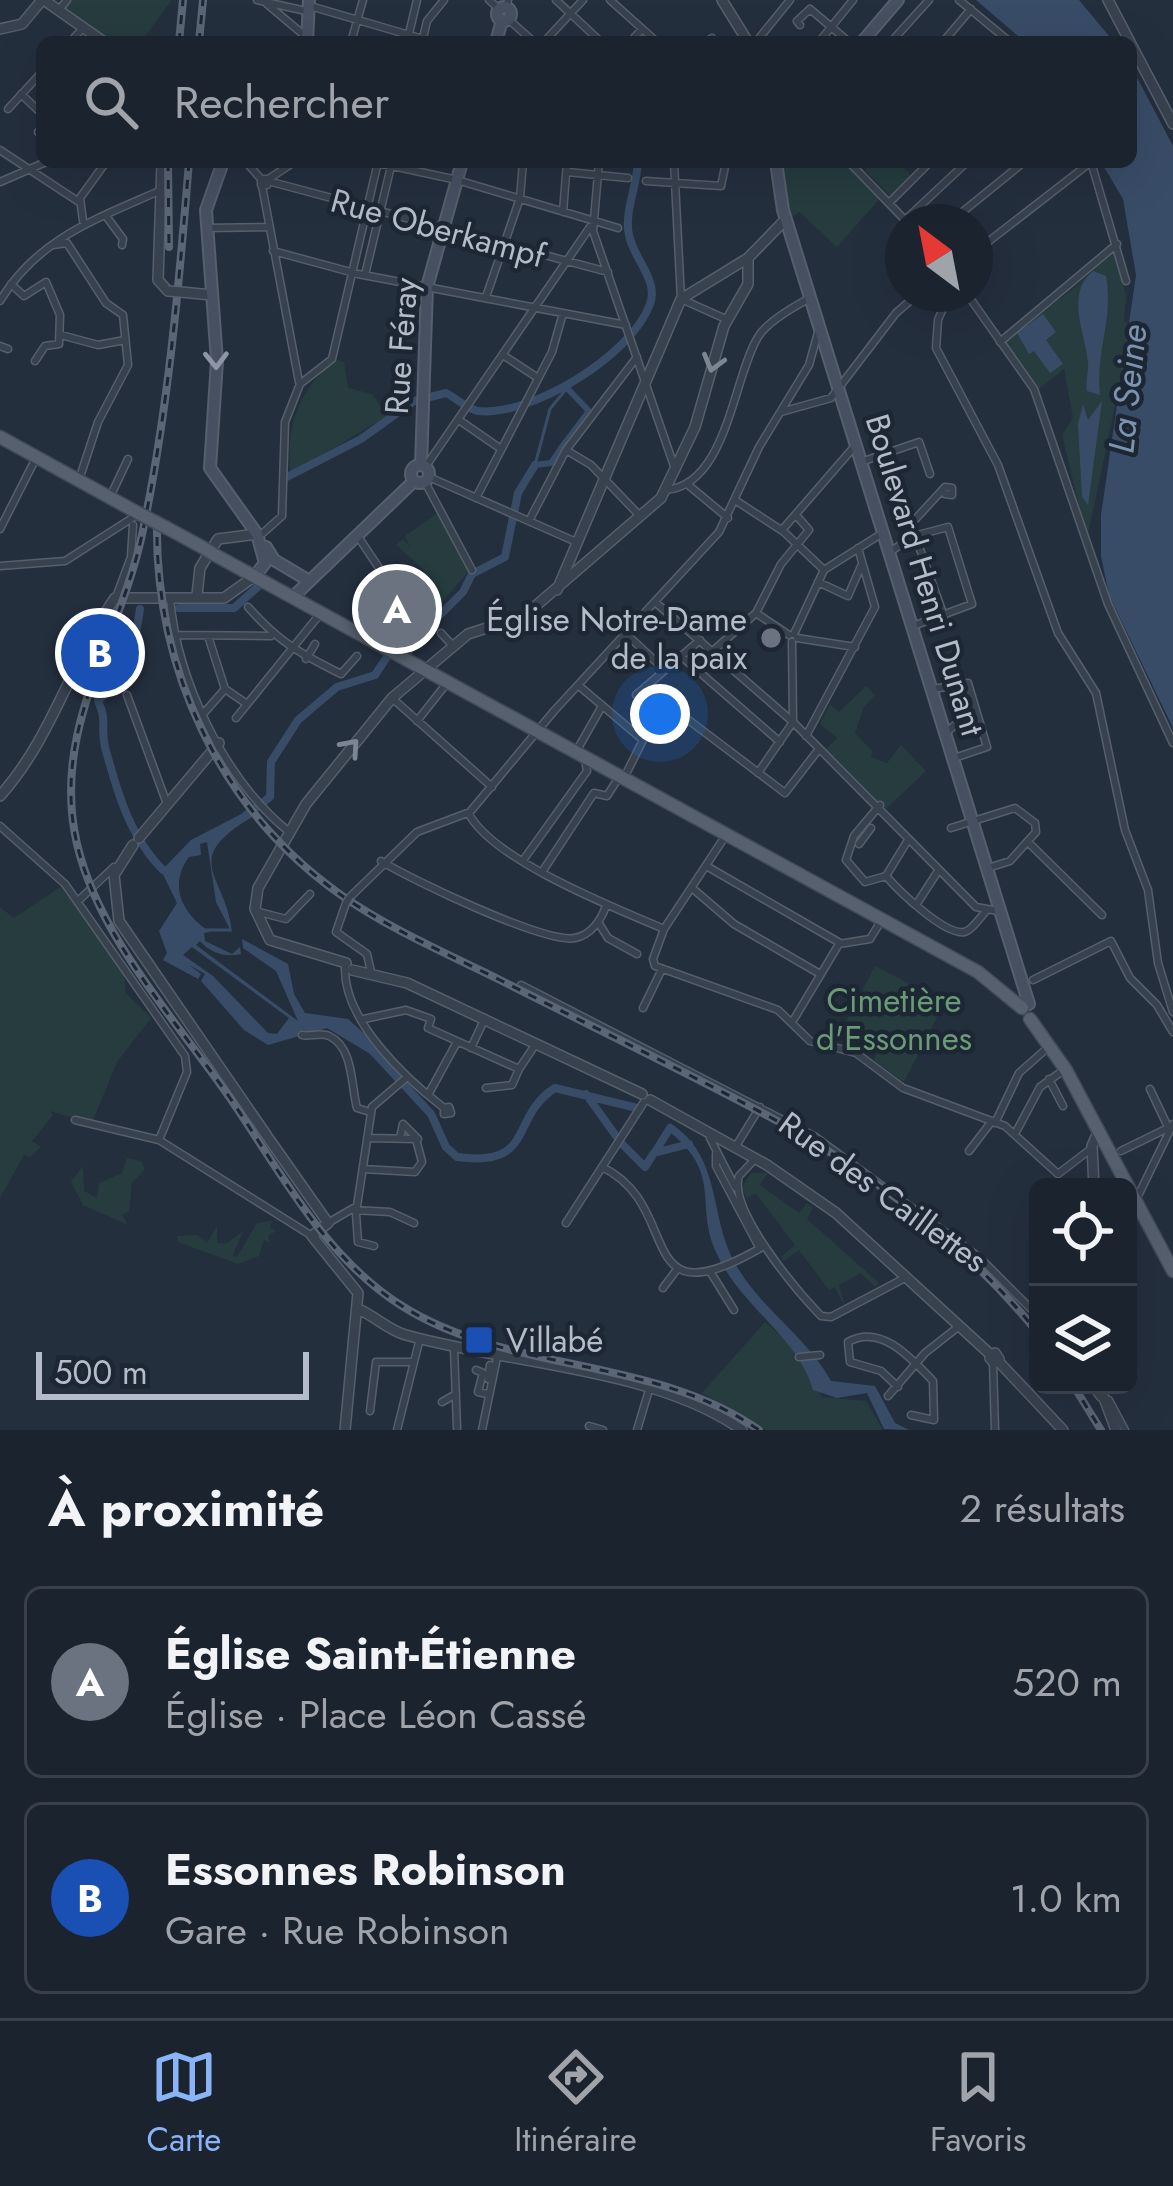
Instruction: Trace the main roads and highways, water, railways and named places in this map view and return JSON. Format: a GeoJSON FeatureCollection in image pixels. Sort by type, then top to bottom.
{"type":"FeatureCollection","features":[{"type":"Feature","properties":{"kind":"main road"},"geometry":{"type":"LineString","coordinates":[[869,36],[898,0]]}},
{"type":"Feature","properties":{"kind":"main road"},"geometry":{"type":"LineString","coordinates":[[308,36],[309,5]]}},
{"type":"Feature","properties":{"kind":"main road"},"geometry":{"type":"LineString","coordinates":[[221,168],[207,206],[217,374],[211,470],[260,533],[259,572]]}},
{"type":"Feature","properties":{"kind":"main road","name":"Rue Féray"},"geometry":{"type":"LineString","coordinates":[[306,578],[423,474],[427,287],[460,168]]}},
{"type":"Feature","properties":{"kind":"main road","name":"Boulevard Henri Dunant"},"geometry":{"type":"LineString","coordinates":[[777,168],[786,219],[1001,910],[1028,1012]]}},
{"type":"Feature","properties":{"kind":"main road"},"geometry":{"type":"LineString","coordinates":[[0,437],[110,497],[134,519],[167,528],[215,555],[259,572],[306,578],[292,597]]}},
{"type":"Feature","properties":{"kind":"main road"},"geometry":{"type":"LineString","coordinates":[[259,572],[365,646],[395,654],[972,970],[1028,1012],[1061,1060],[1173,1271]]}},
{"type":"Feature","properties":{"kind":"water"},"geometry":{"type":"Polygon","coordinates":[[[976,0],[1079,0],[1109,36],[1018,36],[976,0]]]}},
{"type":"Feature","properties":{"kind":"water","name":"La Seine"},"geometry":{"type":"Polygon","coordinates":[[[1137,77],[1173,146],[1173,728],[1109,595],[1101,556],[1101,515],[1136,275],[1123,199],[1105,168],[1137,168],[1137,77]]]}},
{"type":"Feature","properties":{"kind":"water"},"geometry":{"type":"Polygon","coordinates":[[[1093,271],[1106,276],[1108,292],[1100,395],[1087,391],[1088,362],[1078,302],[1093,271]]]}},
{"type":"Feature","properties":{"kind":"water"},"geometry":{"type":"Polygon","coordinates":[[[1043,314],[1056,332],[1046,340],[1063,364],[1050,373],[1034,351],[1029,354],[1017,333],[1043,314]]]}},
{"type":"Feature","properties":{"kind":"water"},"geometry":{"type":"Polygon","coordinates":[[[1102,401],[1088,505],[1082,497],[1078,424],[1083,404],[1088,420],[1102,401]]]}},
{"type":"Feature","properties":{"kind":"water"},"geometry":{"type":"Polygon","coordinates":[[[247,811],[252,817],[230,832],[212,858],[232,933],[216,902],[207,842],[200,844],[201,855],[189,857],[179,879],[186,909],[210,932],[204,933],[205,941],[232,954],[240,947],[241,954],[230,955],[219,954],[200,941],[196,945],[298,1021],[276,971],[243,948],[242,939],[288,964],[294,994],[305,1013],[348,1019],[380,1051],[372,1055],[327,1028],[268,1045],[244,1030],[201,981],[205,974],[189,965],[201,974],[198,979],[163,960],[167,953],[159,931],[177,903],[158,864],[164,868],[191,840],[247,811]],[[192,947],[183,955],[213,976],[268,1033],[277,1034],[289,1018],[192,947]]]}},
{"type":"Feature","properties":{"kind":"water"},"geometry":{"type":"Polygon","coordinates":[[[670,1123],[699,1153],[727,1246],[746,1281],[810,1350],[831,1381],[875,1386],[895,1423],[909,1430],[884,1429],[867,1393],[837,1398],[813,1390],[795,1354],[727,1273],[710,1236],[702,1175],[684,1145],[666,1129],[670,1123]]]}},
{"type":"Feature","properties":{"kind":"waterway"},"geometry":{"type":"LineString","coordinates":[[287,477],[361,439],[414,401],[446,393],[478,411],[500,410],[551,393],[602,362],[640,323],[652,295],[628,226],[637,168]]}},
{"type":"Feature","properties":{"kind":"waterway"},"geometry":{"type":"LineString","coordinates":[[535,465],[550,409],[567,388]]}},
{"type":"Feature","properties":{"kind":"waterway"},"geometry":{"type":"LineString","coordinates":[[561,448],[589,411],[567,388]]}},
{"type":"Feature","properties":{"kind":"waterway"},"geometry":{"type":"LineString","coordinates":[[535,465],[551,463],[560,450]]}},
{"type":"Feature","properties":{"kind":"waterway"},"geometry":{"type":"LineString","coordinates":[[245,816],[270,797],[271,762],[298,720],[337,687],[375,675],[403,633],[433,622],[463,592],[472,574],[505,557],[518,493],[535,465]]}},
{"type":"Feature","properties":{"kind":"waterway"},"geometry":{"type":"LineString","coordinates":[[179,608],[234,608],[261,584]]}},
{"type":"Feature","properties":{"kind":"waterway"},"geometry":{"type":"LineString","coordinates":[[140,609],[130,669],[98,701],[120,797],[133,828],[163,870]]}},
{"type":"Feature","properties":{"kind":"waterway"},"geometry":{"type":"LineString","coordinates":[[203,930],[230,930]]}},
{"type":"Feature","properties":{"kind":"waterway"},"geometry":{"type":"LineString","coordinates":[[370,1048],[431,1114],[446,1147],[457,1157],[482,1158],[511,1148],[531,1113],[555,1088],[637,1108]]}},
{"type":"Feature","properties":{"kind":"waterway"},"geometry":{"type":"LineString","coordinates":[[586,1094],[616,1136]]}},
{"type":"Feature","properties":{"kind":"waterway"},"geometry":{"type":"LineString","coordinates":[[655,1152],[670,1128]]}},
{"type":"Feature","properties":{"kind":"waterway"},"geometry":{"type":"LineString","coordinates":[[622,1144],[645,1167],[654,1153],[689,1144]]}},
{"type":"Feature","properties":{"kind":"railway"},"geometry":{"type":"LineString","coordinates":[[180,36],[183,0]]}},
{"type":"Feature","properties":{"kind":"railway"},"geometry":{"type":"LineString","coordinates":[[200,36],[203,0]]}},
{"type":"Feature","properties":{"kind":"railway"},"geometry":{"type":"LineString","coordinates":[[168,168],[169,247]]}},
{"type":"Feature","properties":{"kind":"railway"},"geometry":{"type":"LineString","coordinates":[[188,168],[177,301],[152,485],[133,570],[80,722],[73,761],[71,802],[88,879],[142,977],[306,1211],[375,1286],[444,1328],[488,1344],[674,1389],[718,1406],[759,1430]]}},
{"type":"Feature","properties":{"kind":"railway"},"geometry":{"type":"LineString","coordinates":[[157,519],[167,628],[202,730],[260,821],[298,860],[360,908],[737,1100],[844,1161],[948,1240],[1029,1323]]}},
{"type":"Feature","properties":{"kind":"railway"},"geometry":{"type":"LineString","coordinates":[[1079,1394],[1101,1430]]}},
{"type":"Feature","properties":{"kind":"place","name":"Église Saint-Étienne"},"geometry":{"type":"Point","coordinates":[397,609]}},
{"type":"Feature","properties":{"kind":"place","name":"Église Notre-Dame de la paix"},"geometry":{"type":"Point","coordinates":[771,638]}},
{"type":"Feature","properties":{"kind":"place","name":"Essonnes Robinson"},"geometry":{"type":"Point","coordinates":[100,653]}},
{"type":"Feature","properties":{"kind":"place","name":"Villabé"},"geometry":{"type":"Point","coordinates":[479,1340]}},
{"type":"Feature","properties":{"kind":"park label","name":"Cimetière d'Essonnes"},"geometry":{"type":"Point","coordinates":[894,1019]}}]}
